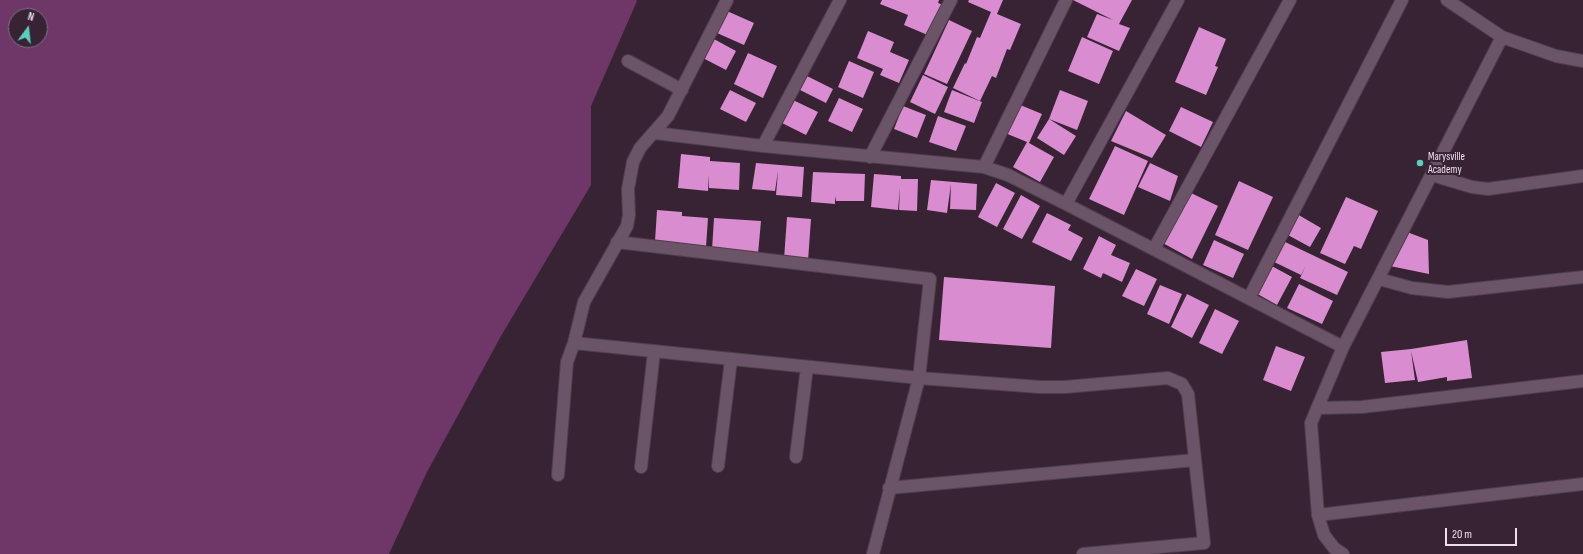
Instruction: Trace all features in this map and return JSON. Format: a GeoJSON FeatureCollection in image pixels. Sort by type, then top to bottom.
{"type":"FeatureCollection","features":[{"type":"Feature","properties":{"kind":"street"},"geometry":{"type":"LineString","coordinates":[[558,475],[567,362],[574,343],[584,302],[627,226],[629,216],[628,190],[633,162],[640,148],[655,133],[668,116],[728,0]]}},
{"type":"Feature","properties":{"kind":"street"},"geometry":{"type":"LineString","coordinates":[[763,146],[840,0]]}},
{"type":"Feature","properties":{"kind":"street"},"geometry":{"type":"LineString","coordinates":[[870,157],[951,0]]}},
{"type":"Feature","properties":{"kind":"street"},"geometry":{"type":"LineString","coordinates":[[984,167],[1066,0]]}},
{"type":"Feature","properties":{"kind":"street"},"geometry":{"type":"LineString","coordinates":[[1066,204],[1178,0]]}},
{"type":"Feature","properties":{"kind":"street"},"geometry":{"type":"LineString","coordinates":[[1154,249],[1290,0]]}},
{"type":"Feature","properties":{"kind":"street"},"geometry":{"type":"LineString","coordinates":[[1249,298],[1402,0]]}},
{"type":"Feature","properties":{"kind":"street"},"geometry":{"type":"LineString","coordinates":[[1447,0],[1502,37],[1556,56],[1583,61]]}},
{"type":"Feature","properties":{"kind":"street"},"geometry":{"type":"LineString","coordinates":[[1343,554],[1334,548],[1324,535],[1318,515],[1311,423],[1343,347],[1502,37]]}},
{"type":"Feature","properties":{"kind":"street"},"geometry":{"type":"LineString","coordinates":[[628,61],[682,90]]}},
{"type":"Feature","properties":{"kind":"street"},"geometry":{"type":"LineString","coordinates":[[655,133],[763,146],[984,167],[1008,175],[1066,204],[1343,347]]}},
{"type":"Feature","properties":{"kind":"street"},"geometry":{"type":"LineString","coordinates":[[1432,175],[1472,187],[1488,189],[1583,176]]}},
{"type":"Feature","properties":{"kind":"street"},"geometry":{"type":"LineString","coordinates":[[617,242],[930,279],[919,378],[889,488],[873,554]]}},
{"type":"Feature","properties":{"kind":"street"},"geometry":{"type":"LineString","coordinates":[[1378,278],[1412,288],[1448,292],[1583,277]]}},
{"type":"Feature","properties":{"kind":"street"},"geometry":{"type":"LineString","coordinates":[[574,343],[919,378],[1040,387],[1065,387],[1168,378],[1182,384],[1188,394],[1205,548],[1083,554]]}},
{"type":"Feature","properties":{"kind":"street"},"geometry":{"type":"LineString","coordinates":[[641,467],[654,352]]}},
{"type":"Feature","properties":{"kind":"street"},"geometry":{"type":"LineString","coordinates":[[718,466],[731,360]]}},
{"type":"Feature","properties":{"kind":"street"},"geometry":{"type":"LineString","coordinates":[[796,457],[806,367]]}},
{"type":"Feature","properties":{"kind":"street"},"geometry":{"type":"LineString","coordinates":[[1317,408],[1362,407],[1583,381]]}},
{"type":"Feature","properties":{"kind":"street"},"geometry":{"type":"LineString","coordinates":[[889,488],[1195,460]]}},
{"type":"Feature","properties":{"kind":"street"},"geometry":{"type":"LineString","coordinates":[[1318,515],[1583,484]]}},
{"type":"Feature","properties":{"kind":"shaded area"},"geometry":{"type":"Polygon","coordinates":[[[0,0],[637,1],[591,106],[591,185],[501,336],[427,472],[389,554],[0,554],[0,0]]]}},
{"type":"Feature","properties":{"kind":"building"},"geometry":{"type":"Polygon","coordinates":[[[882,0],[939,0],[938,3],[943,5],[930,36],[904,25],[908,15],[880,4],[882,0]]]}},
{"type":"Feature","properties":{"kind":"building"},"geometry":{"type":"Polygon","coordinates":[[[969,0],[1003,0],[997,14],[1021,24],[1010,50],[1007,49],[996,78],[992,76],[980,101],[953,88],[965,63],[966,64],[977,37],[980,38],[991,12],[968,2],[969,0]]]}},
{"type":"Feature","properties":{"kind":"building"},"geometry":{"type":"Polygon","coordinates":[[[1073,0],[1132,0],[1119,24],[1130,28],[1119,51],[1087,37],[1097,14],[1113,20],[1073,0]]]}},
{"type":"Feature","properties":{"kind":"building"},"geometry":{"type":"Polygon","coordinates":[[[727,11],[754,23],[744,45],[717,33],[727,11]]]}},
{"type":"Feature","properties":{"kind":"building"},"geometry":{"type":"Polygon","coordinates":[[[949,20],[972,31],[947,84],[924,74],[949,20]]]}},
{"type":"Feature","properties":{"kind":"building"},"geometry":{"type":"Polygon","coordinates":[[[1199,27],[1226,39],[1215,66],[1218,67],[1206,95],[1175,82],[1199,27]]]}},
{"type":"Feature","properties":{"kind":"building"},"geometry":{"type":"Polygon","coordinates":[[[868,31],[894,42],[890,52],[909,60],[899,83],[880,75],[883,69],[857,58],[868,31]]]}},
{"type":"Feature","properties":{"kind":"building"},"geometry":{"type":"Polygon","coordinates":[[[1082,37],[1113,51],[1099,84],[1068,71],[1082,37]]]}},
{"type":"Feature","properties":{"kind":"building"},"geometry":{"type":"Polygon","coordinates":[[[712,38],[736,51],[726,70],[701,57],[712,38]]]}},
{"type":"Feature","properties":{"kind":"building"},"geometry":{"type":"Polygon","coordinates":[[[748,53],[777,66],[763,98],[734,84],[748,53]]]}},
{"type":"Feature","properties":{"kind":"building"},"geometry":{"type":"Polygon","coordinates":[[[849,61],[874,72],[863,98],[838,87],[849,61]]]}},
{"type":"Feature","properties":{"kind":"building"},"geometry":{"type":"Polygon","coordinates":[[[923,75],[948,87],[935,114],[910,102],[923,75]]]}},
{"type":"Feature","properties":{"kind":"building"},"geometry":{"type":"Polygon","coordinates":[[[807,76],[833,89],[826,103],[800,90],[807,76]]]}},
{"type":"Feature","properties":{"kind":"building"},"geometry":{"type":"Polygon","coordinates":[[[730,90],[756,103],[746,122],[720,109],[730,90]]]}},
{"type":"Feature","properties":{"kind":"building"},"geometry":{"type":"Polygon","coordinates":[[[952,90],[982,102],[974,123],[944,112],[952,90]]]}},
{"type":"Feature","properties":{"kind":"building"},"geometry":{"type":"Polygon","coordinates":[[[1060,90],[1088,101],[1077,130],[1049,119],[1060,90]]]}},
{"type":"Feature","properties":{"kind":"building"},"geometry":{"type":"Polygon","coordinates":[[[839,98],[863,109],[852,132],[828,121],[839,98]]]}},
{"type":"Feature","properties":{"kind":"building"},"geometry":{"type":"Polygon","coordinates":[[[793,100],[818,112],[806,135],[782,123],[793,100]]]}},
{"type":"Feature","properties":{"kind":"building"},"geometry":{"type":"Polygon","coordinates":[[[1018,104],[1042,114],[1029,143],[1054,157],[1040,182],[1013,167],[1027,142],[1005,133],[1018,104]]]}},
{"type":"Feature","properties":{"kind":"building"},"geometry":{"type":"Polygon","coordinates":[[[903,106],[926,115],[917,138],[894,129],[903,106]]]}},
{"type":"Feature","properties":{"kind":"building"},"geometry":{"type":"Polygon","coordinates":[[[1181,107],[1213,122],[1201,147],[1169,131],[1181,107]]]}},
{"type":"Feature","properties":{"kind":"building"},"geometry":{"type":"Polygon","coordinates":[[[1126,111],[1166,135],[1152,158],[1111,141],[1126,111]]]}},
{"type":"Feature","properties":{"kind":"building"},"geometry":{"type":"Polygon","coordinates":[[[938,116],[966,126],[956,151],[929,142],[938,116]]]}},
{"type":"Feature","properties":{"kind":"building"},"geometry":{"type":"Polygon","coordinates":[[[1049,119],[1076,136],[1064,155],[1037,138],[1049,119]]]}},
{"type":"Feature","properties":{"kind":"building"},"geometry":{"type":"Polygon","coordinates":[[[1115,146],[1148,161],[1124,215],[1089,199],[1115,146]]]}},
{"type":"Feature","properties":{"kind":"building"},"geometry":{"type":"Polygon","coordinates":[[[681,154],[710,157],[710,161],[740,163],[739,190],[709,188],[709,175],[708,191],[678,188],[681,154]]]}},
{"type":"Feature","properties":{"kind":"building"},"geometry":{"type":"Polygon","coordinates":[[[756,163],[804,167],[802,197],[776,195],[778,171],[775,191],[752,189],[756,163]]]}},
{"type":"Feature","properties":{"kind":"building"},"geometry":{"type":"Polygon","coordinates":[[[1150,163],[1178,176],[1170,201],[1138,187],[1150,163]]]}},
{"type":"Feature","properties":{"kind":"building"},"geometry":{"type":"Polygon","coordinates":[[[813,172],[865,174],[864,201],[836,201],[835,196],[835,204],[811,202],[813,172]]]}},
{"type":"Feature","properties":{"kind":"building"},"geometry":{"type":"Polygon","coordinates":[[[874,174],[901,176],[901,179],[918,179],[917,211],[899,210],[900,187],[898,210],[871,207],[874,174]]]}},
{"type":"Feature","properties":{"kind":"building"},"geometry":{"type":"Polygon","coordinates":[[[931,180],[977,184],[976,210],[950,209],[951,184],[947,213],[927,210],[931,180]]]}},
{"type":"Feature","properties":{"kind":"building"},"geometry":{"type":"Polygon","coordinates":[[[1239,181],[1273,197],[1248,250],[1215,235],[1239,181]]]}},
{"type":"Feature","properties":{"kind":"building"},"geometry":{"type":"Polygon","coordinates":[[[996,183],[1015,193],[997,227],[978,217],[996,183]]]}},
{"type":"Feature","properties":{"kind":"building"},"geometry":{"type":"Polygon","coordinates":[[[1191,193],[1218,206],[1192,259],[1161,242],[1175,216],[1178,218],[1191,193]]]}},
{"type":"Feature","properties":{"kind":"building"},"geometry":{"type":"Polygon","coordinates":[[[1021,195],[1040,206],[1022,239],[1003,229],[1021,195]]]}},
{"type":"Feature","properties":{"kind":"building"},"geometry":{"type":"Polygon","coordinates":[[[1346,197],[1378,211],[1361,249],[1354,246],[1345,264],[1320,253],[1346,197]]]}},
{"type":"Feature","properties":{"kind":"building"},"geometry":{"type":"Polygon","coordinates":[[[657,210],[682,212],[682,216],[708,218],[706,247],[655,241],[657,210]]]}},
{"type":"Feature","properties":{"kind":"building"},"geometry":{"type":"Polygon","coordinates":[[[1047,213],[1071,225],[1068,230],[1083,238],[1071,261],[1032,242],[1047,213]]]}},
{"type":"Feature","properties":{"kind":"building"},"geometry":{"type":"Polygon","coordinates":[[[1297,214],[1321,228],[1310,247],[1286,234],[1297,214]]]}},
{"type":"Feature","properties":{"kind":"building"},"geometry":{"type":"Polygon","coordinates":[[[787,217],[811,219],[808,261],[784,259],[787,217]]]}},
{"type":"Feature","properties":{"kind":"building"},"geometry":{"type":"Polygon","coordinates":[[[714,218],[761,221],[758,254],[712,250],[714,218]]]}},
{"type":"Feature","properties":{"kind":"building"},"geometry":{"type":"Polygon","coordinates":[[[1407,232],[1428,240],[1429,274],[1390,266],[1407,232]]]}},
{"type":"Feature","properties":{"kind":"building"},"geometry":{"type":"Polygon","coordinates":[[[1099,236],[1116,245],[1111,255],[1130,263],[1122,282],[1103,273],[1101,278],[1083,269],[1099,236]]]}},
{"type":"Feature","properties":{"kind":"building"},"geometry":{"type":"Polygon","coordinates":[[[1214,240],[1244,254],[1233,278],[1203,265],[1214,240]]]}},
{"type":"Feature","properties":{"kind":"building"},"geometry":{"type":"Polygon","coordinates":[[[1281,240],[1348,272],[1337,295],[1300,278],[1306,265],[1301,275],[1270,260],[1281,240]]]}},
{"type":"Feature","properties":{"kind":"building"},"geometry":{"type":"Polygon","coordinates":[[[1270,265],[1292,277],[1277,305],[1254,292],[1270,265]]]}},
{"type":"Feature","properties":{"kind":"building"},"geometry":{"type":"Polygon","coordinates":[[[1136,269],[1157,279],[1144,306],[1122,296],[1136,269]]]}},
{"type":"Feature","properties":{"kind":"building"},"geometry":{"type":"Polygon","coordinates":[[[944,277],[1055,286],[1051,348],[939,340],[944,277]]]}},
{"type":"Feature","properties":{"kind":"building"},"geometry":{"type":"Polygon","coordinates":[[[1299,284],[1333,301],[1322,324],[1287,308],[1299,284]]]}},
{"type":"Feature","properties":{"kind":"building"},"geometry":{"type":"Polygon","coordinates":[[[1160,285],[1182,294],[1169,324],[1147,314],[1160,285]]]}},
{"type":"Feature","properties":{"kind":"building"},"geometry":{"type":"Polygon","coordinates":[[[1187,294],[1209,305],[1192,338],[1171,327],[1187,294]]]}},
{"type":"Feature","properties":{"kind":"building"},"geometry":{"type":"Polygon","coordinates":[[[1215,309],[1239,321],[1222,354],[1199,343],[1215,309]]]}},
{"type":"Feature","properties":{"kind":"building"},"geometry":{"type":"Polygon","coordinates":[[[1467,340],[1472,378],[1447,381],[1447,377],[1418,382],[1411,351],[1415,380],[1385,383],[1381,352],[1467,340]]]}},
{"type":"Feature","properties":{"kind":"building"},"geometry":{"type":"Polygon","coordinates":[[[1276,346],[1305,357],[1291,391],[1263,380],[1276,346]]]}},
{"type":"Feature","properties":{"kind":"place","name":"Marysville Academy"},"geometry":{"type":"Point","coordinates":[1420,163]}}]}
